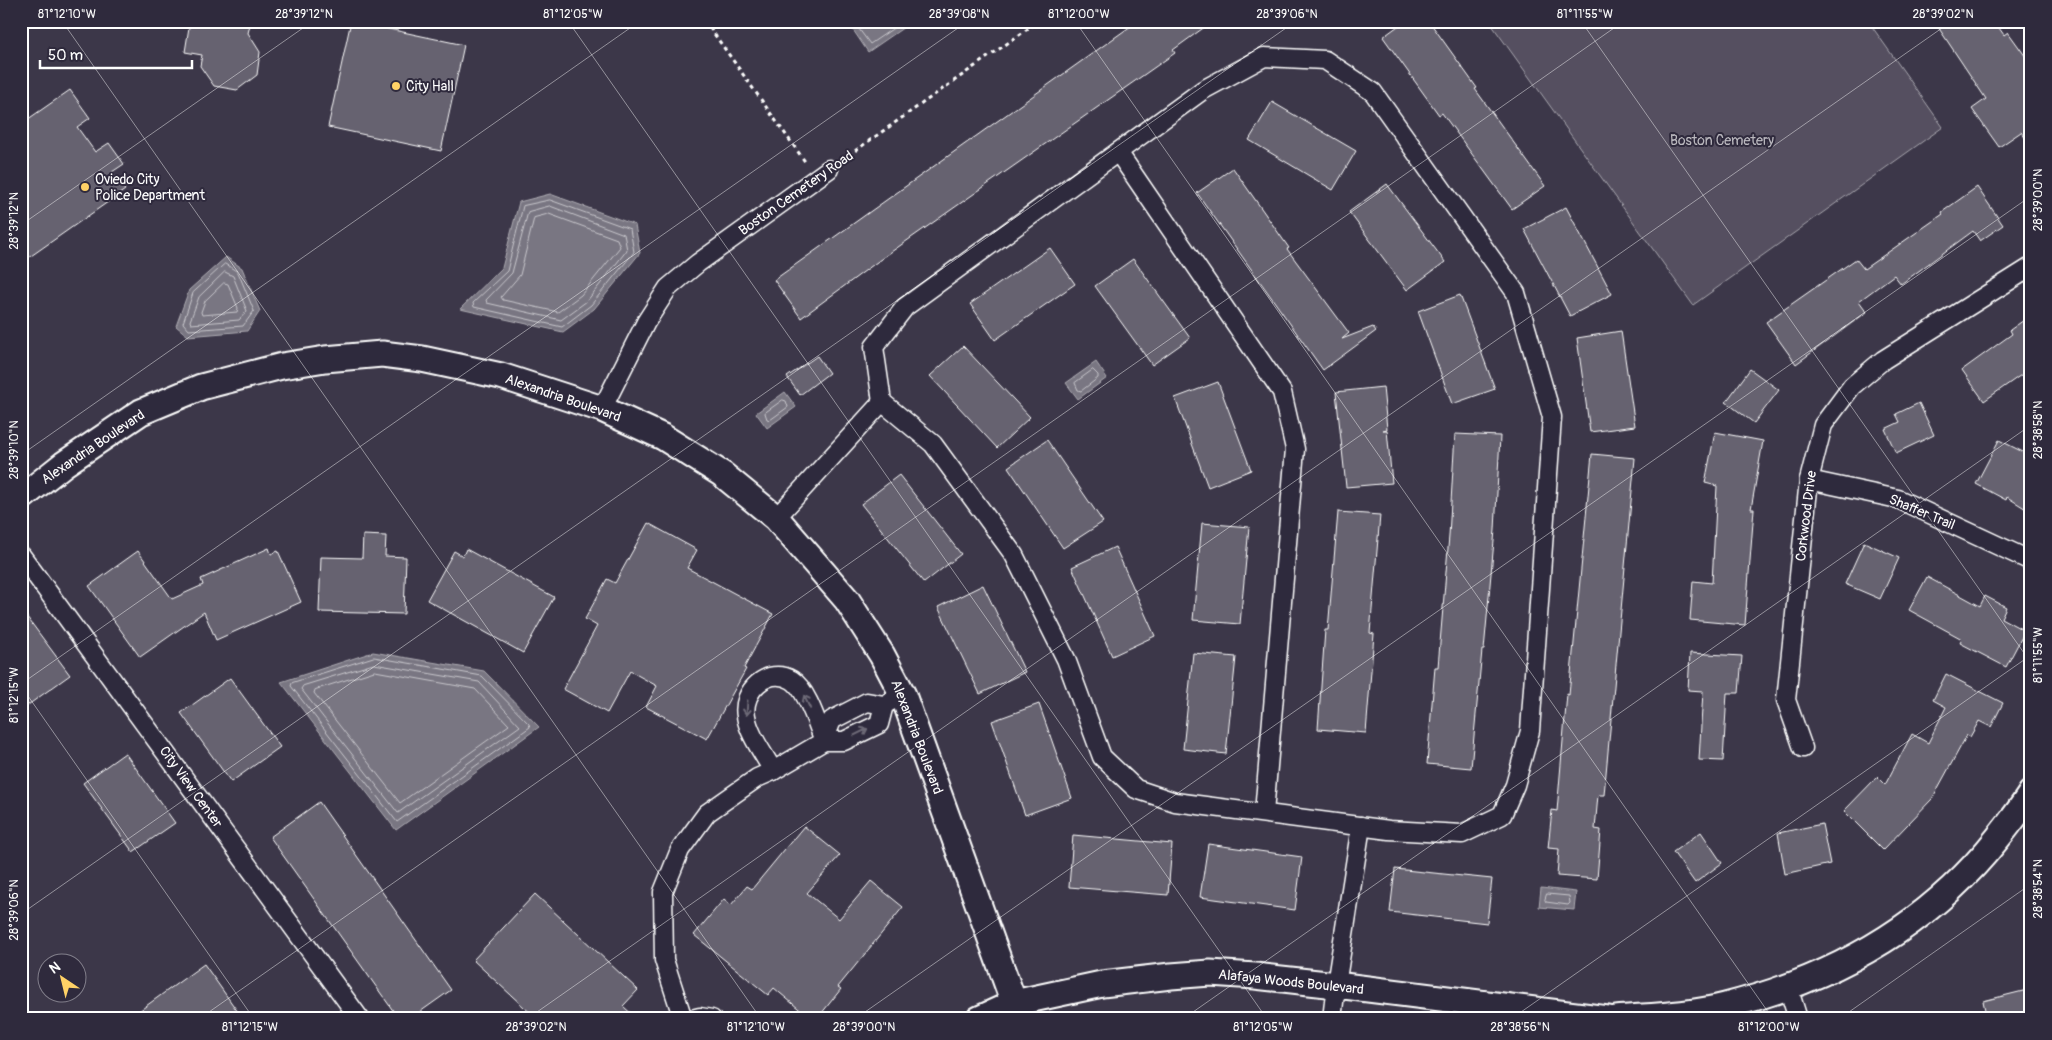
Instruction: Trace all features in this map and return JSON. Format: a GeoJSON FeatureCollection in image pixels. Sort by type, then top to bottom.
{"type":"FeatureCollection","features":[{"type":"Feature","properties":{"kind":"street"},"geometry":{"type":"LineString","coordinates":[[1264,57],[1325,60],[1372,92],[1516,293],[1552,417],[1530,731],[1518,776],[1502,815],[1462,834],[1389,830],[1175,802],[1136,789],[1102,757],[1066,659],[1014,555],[933,444],[882,402],[874,347],[905,307],[1118,152],[1203,90],[1264,57]]}},
{"type":"Feature","properties":{"kind":"street"},"geometry":{"type":"LineString","coordinates":[[1118,152],[1282,392],[1295,449],[1264,813]]}},
{"type":"Feature","properties":{"kind":"street","name":"Boston Cemetery Road"},"geometry":{"type":"LineString","coordinates":[[602,409],[646,322],[668,288],[698,262],[823,173]]}},
{"type":"Feature","properties":{"kind":"street","name":"Corkwood Drive"},"geometry":{"type":"LineString","coordinates":[[1803,748],[1786,700],[1808,480],[1822,425],[1852,386],[1884,360],[2031,267]]}},
{"type":"Feature","properties":{"kind":"street","name":"Alexandria Boulevard"},"geometry":{"type":"LineString","coordinates":[[21,498],[64,464],[141,412],[202,387],[282,366],[325,359],[382,354],[422,359],[502,376],[602,409],[663,437],[722,474],[776,518],[846,600],[882,655],[894,700],[1017,1011]]}},
{"type":"Feature","properties":{"kind":"street"},"geometry":{"type":"LineString","coordinates":[[776,518],[882,402]]}},
{"type":"Feature","properties":{"kind":"street","name":"Shaffer Trail"},"geometry":{"type":"LineString","coordinates":[[1808,480],[1898,499],[2031,561]]}},
{"type":"Feature","properties":{"kind":"street","name":"City View Center"},"geometry":{"type":"LineString","coordinates":[[21,555],[360,1019]]}},
{"type":"Feature","properties":{"kind":"street"},"geometry":{"type":"LineString","coordinates":[[773,771],[748,726],[746,715],[746,704],[749,694],[756,685],[765,679],[776,675],[793,680],[804,695],[824,741]]}},
{"type":"Feature","properties":{"kind":"street"},"geometry":{"type":"LineString","coordinates":[[824,741],[832,720],[867,702],[894,700]]}},
{"type":"Feature","properties":{"kind":"street"},"geometry":{"type":"LineString","coordinates":[[683,1019],[664,960],[663,892],[680,850],[707,813],[757,778],[773,771],[824,741],[844,741],[879,724],[894,700]]}},
{"type":"Feature","properties":{"kind":"street"},"geometry":{"type":"LineString","coordinates":[[1616,1019],[1670,1015],[1724,1006],[1788,987],[1844,964],[1898,933],[1940,900],[1978,863],[2031,793]]}},
{"type":"Feature","properties":{"kind":"street"},"geometry":{"type":"LineString","coordinates":[[1332,1019],[1362,826]]}},
{"type":"Feature","properties":{"kind":"street","name":"Alafaya Woods Boulevard"},"geometry":{"type":"LineString","coordinates":[[979,1019],[1017,1011],[1102,984],[1210,973],[1336,985],[1608,1019]]}},
{"type":"Feature","properties":{"kind":"street"},"geometry":{"type":"LineString","coordinates":[[1788,987],[1798,1019]]}},
{"type":"Feature","properties":{"kind":"street"},"geometry":{"type":"LineString","coordinates":[[692,1019],[700,1017],[712,1019]]}},
{"type":"Feature","properties":{"kind":"path"},"geometry":{"type":"LineString","coordinates":[[705,21],[823,173]]}},
{"type":"Feature","properties":{"kind":"path","name":"Boston Cemetery Road"},"geometry":{"type":"LineString","coordinates":[[823,173],[1039,21]]}},
{"type":"Feature","properties":{"kind":"green space","name":"Boston Cemetery"},"geometry":{"type":"Polygon","coordinates":[[[1489,21],[1868,21],[1943,127],[1693,305],[1489,21]]]}},
{"type":"Feature","properties":{"kind":"water"},"geometry":{"type":"Polygon","coordinates":[[[847,21],[913,21],[868,52],[847,21]]]}},
{"type":"Feature","properties":{"kind":"water"},"geometry":{"type":"Polygon","coordinates":[[[550,194],[635,225],[640,253],[594,309],[563,332],[460,309],[502,268],[519,202],[550,194]]]}},
{"type":"Feature","properties":{"kind":"water"},"geometry":{"type":"Polygon","coordinates":[[[226,257],[242,268],[260,311],[247,331],[188,336],[176,326],[189,290],[226,257]]]}},
{"type":"Feature","properties":{"kind":"water"},"geometry":{"type":"Polygon","coordinates":[[[1096,362],[1107,378],[1078,399],[1066,383],[1096,362]]]}},
{"type":"Feature","properties":{"kind":"water"},"geometry":{"type":"Polygon","coordinates":[[[785,392],[796,407],[767,428],[756,413],[785,392]]]}},
{"type":"Feature","properties":{"kind":"water"},"geometry":{"type":"Polygon","coordinates":[[[373,652],[484,671],[539,727],[396,830],[281,682],[373,652]]]}},
{"type":"Feature","properties":{"kind":"water"},"geometry":{"type":"Polygon","coordinates":[[[1541,888],[1576,892],[1574,910],[1539,907],[1541,888]]]}},
{"type":"Feature","properties":{"kind":"building"},"geometry":{"type":"Polygon","coordinates":[[[190,21],[251,21],[248,33],[260,52],[257,75],[237,90],[214,86],[200,66],[202,55],[185,52],[190,21]]]}},
{"type":"Feature","properties":{"kind":"building","name":"City Hall"},"geometry":{"type":"Polygon","coordinates":[[[351,21],[464,45],[441,151],[328,127],[351,21]]]}},
{"type":"Feature","properties":{"kind":"building"},"geometry":{"type":"Polygon","coordinates":[[[1138,21],[1213,21],[1173,50],[1175,53],[881,259],[801,318],[774,280],[1138,21]]]}},
{"type":"Feature","properties":{"kind":"building"},"geometry":{"type":"Polygon","coordinates":[[[1405,21],[1429,21],[1545,186],[1512,209],[1442,113],[1439,115],[1383,37],[1405,21]]]}},
{"type":"Feature","properties":{"kind":"building"},"geometry":{"type":"Polygon","coordinates":[[[1934,21],[1994,21],[2004,35],[2008,32],[2031,64],[2031,146],[2021,132],[1999,147],[1972,109],[1986,99],[1934,21]]]}},
{"type":"Feature","properties":{"kind":"building"},"geometry":{"type":"Polygon","coordinates":[[[70,90],[90,118],[77,127],[95,152],[109,143],[124,164],[112,172],[125,190],[21,263],[21,124],[70,90]]]}},
{"type":"Feature","properties":{"kind":"building"},"geometry":{"type":"Polygon","coordinates":[[[1272,102],[1356,151],[1333,190],[1249,140],[1272,102]]]}},
{"type":"Feature","properties":{"kind":"building"},"geometry":{"type":"Polygon","coordinates":[[[1233,168],[1289,248],[1287,249],[1349,333],[1342,339],[1373,327],[1376,331],[1323,370],[1197,193],[1233,168]]]}},
{"type":"Feature","properties":{"kind":"building"},"geometry":{"type":"Polygon","coordinates":[[[1387,184],[1445,262],[1407,290],[1349,212],[1387,184]]]}},
{"type":"Feature","properties":{"kind":"building"},"geometry":{"type":"Polygon","coordinates":[[[1977,187],[2003,225],[1980,241],[1973,231],[1901,284],[1894,275],[1859,301],[1867,312],[1796,364],[1766,322],[1856,259],[1864,269],[1943,214],[1942,212],[1977,187]]]}},
{"type":"Feature","properties":{"kind":"building"},"geometry":{"type":"Polygon","coordinates":[[[1566,207],[1612,294],[1570,316],[1524,229],[1566,207]]]}},
{"type":"Feature","properties":{"kind":"building"},"geometry":{"type":"Polygon","coordinates":[[[1050,248],[1075,284],[995,340],[970,304],[1050,248]]]}},
{"type":"Feature","properties":{"kind":"building"},"geometry":{"type":"Polygon","coordinates":[[[1133,259],[1190,338],[1152,365],[1095,286],[1133,259]]]}},
{"type":"Feature","properties":{"kind":"building"},"geometry":{"type":"Polygon","coordinates":[[[1460,295],[1495,389],[1452,404],[1418,311],[1460,295]]]}},
{"type":"Feature","properties":{"kind":"building"},"geometry":{"type":"Polygon","coordinates":[[[2031,315],[2031,368],[1984,401],[1962,370],[2012,334],[2010,330],[2031,315]]]}},
{"type":"Feature","properties":{"kind":"building"},"geometry":{"type":"Polygon","coordinates":[[[1621,331],[1635,426],[1590,432],[1577,338],[1621,331]]]}},
{"type":"Feature","properties":{"kind":"building"},"geometry":{"type":"Polygon","coordinates":[[[963,346],[1030,417],[997,448],[930,376],[963,346]]]}},
{"type":"Feature","properties":{"kind":"building"},"geometry":{"type":"Polygon","coordinates":[[[817,356],[829,373],[800,395],[787,377],[817,356]]]}},
{"type":"Feature","properties":{"kind":"building"},"geometry":{"type":"Polygon","coordinates":[[[1750,369],[1779,390],[1754,423],[1726,402],[1750,369]]]}},
{"type":"Feature","properties":{"kind":"building"},"geometry":{"type":"Polygon","coordinates":[[[1218,382],[1251,470],[1208,487],[1175,398],[1218,382]]]}},
{"type":"Feature","properties":{"kind":"building"},"geometry":{"type":"Polygon","coordinates":[[[1383,387],[1387,429],[1383,430],[1387,430],[1392,483],[1346,487],[1336,392],[1383,387]]]}},
{"type":"Feature","properties":{"kind":"building"},"geometry":{"type":"Polygon","coordinates":[[[1919,403],[1934,435],[1896,453],[1885,429],[1900,422],[1896,414],[1919,403]]]}},
{"type":"Feature","properties":{"kind":"building"},"geometry":{"type":"Polygon","coordinates":[[[1715,432],[1763,441],[1751,509],[1754,509],[1745,625],[1690,620],[1693,581],[1712,583],[1717,486],[1705,483],[1715,432]]]}},
{"type":"Feature","properties":{"kind":"building"},"geometry":{"type":"Polygon","coordinates":[[[1455,434],[1500,436],[1495,530],[1471,768],[1427,764],[1435,667],[1438,667],[1455,434]]]}},
{"type":"Feature","properties":{"kind":"building"},"geometry":{"type":"Polygon","coordinates":[[[1047,440],[1103,522],[1063,548],[1008,467],[1047,440]]]}},
{"type":"Feature","properties":{"kind":"building"},"geometry":{"type":"Polygon","coordinates":[[[1999,440],[2031,456],[2031,512],[2007,497],[2006,500],[1976,484],[1999,440]]]}},
{"type":"Feature","properties":{"kind":"building"},"geometry":{"type":"Polygon","coordinates":[[[1592,454],[1635,458],[1604,795],[1598,795],[1595,829],[1601,830],[1597,879],[1557,876],[1559,849],[1548,848],[1552,810],[1557,811],[1592,454]]]}},
{"type":"Feature","properties":{"kind":"building"},"geometry":{"type":"Polygon","coordinates":[[[899,475],[961,554],[924,583],[861,504],[899,475]]]}},
{"type":"Feature","properties":{"kind":"building"},"geometry":{"type":"Polygon","coordinates":[[[1338,512],[1380,515],[1370,633],[1374,634],[1366,733],[1318,729],[1325,630],[1328,630],[1338,512]]]}},
{"type":"Feature","properties":{"kind":"building"},"geometry":{"type":"Polygon","coordinates":[[[648,523],[697,550],[687,568],[773,614],[744,668],[746,669],[707,739],[646,707],[657,686],[630,671],[607,713],[563,689],[597,626],[585,619],[607,579],[615,583],[648,523]]]}},
{"type":"Feature","properties":{"kind":"building"},"geometry":{"type":"Polygon","coordinates":[[[1202,523],[1249,527],[1240,624],[1193,620],[1202,523]]]}},
{"type":"Feature","properties":{"kind":"building"},"geometry":{"type":"Polygon","coordinates":[[[363,535],[386,536],[385,556],[406,557],[404,614],[319,612],[321,557],[362,558],[363,535]]]}},
{"type":"Feature","properties":{"kind":"building"},"geometry":{"type":"Polygon","coordinates":[[[1864,542],[1899,558],[1880,599],[1845,584],[1864,542]]]}},
{"type":"Feature","properties":{"kind":"building"},"geometry":{"type":"Polygon","coordinates":[[[1115,547],[1155,636],[1112,656],[1072,567],[1115,547]]]}},
{"type":"Feature","properties":{"kind":"building"},"geometry":{"type":"Polygon","coordinates":[[[269,548],[271,554],[278,551],[301,602],[216,640],[204,612],[140,657],[89,586],[138,551],[172,599],[203,585],[201,579],[269,548]]]}},
{"type":"Feature","properties":{"kind":"building"},"geometry":{"type":"Polygon","coordinates":[[[466,549],[554,597],[523,653],[427,600],[454,551],[463,556],[466,549]]]}},
{"type":"Feature","properties":{"kind":"building"},"geometry":{"type":"Polygon","coordinates":[[[1927,577],[1980,606],[1985,596],[2006,607],[2001,618],[2025,631],[2006,667],[1960,643],[1962,639],[1909,610],[1927,577]]]}},
{"type":"Feature","properties":{"kind":"building"},"geometry":{"type":"Polygon","coordinates":[[[983,585],[1025,672],[980,694],[938,607],[983,585]]]}},
{"type":"Feature","properties":{"kind":"building"},"geometry":{"type":"Polygon","coordinates":[[[21,609],[70,675],[21,710],[21,609]]]}},
{"type":"Feature","properties":{"kind":"building"},"geometry":{"type":"Polygon","coordinates":[[[1193,653],[1236,657],[1226,754],[1183,749],[1193,653]]]}},
{"type":"Feature","properties":{"kind":"building"},"geometry":{"type":"Polygon","coordinates":[[[1690,653],[1742,656],[1739,693],[1727,693],[1723,761],[1699,760],[1703,691],[1688,690],[1690,653]]]}},
{"type":"Feature","properties":{"kind":"building"},"geometry":{"type":"Polygon","coordinates":[[[1946,674],[2003,703],[1991,727],[1979,721],[1970,737],[1967,735],[1932,799],[1883,850],[1844,811],[1877,777],[1885,785],[1912,734],[1928,743],[1946,707],[1933,700],[1946,674]]]}},
{"type":"Feature","properties":{"kind":"building"},"geometry":{"type":"Polygon","coordinates":[[[230,678],[280,747],[231,782],[181,713],[230,678]]]}},
{"type":"Feature","properties":{"kind":"building"},"geometry":{"type":"Polygon","coordinates":[[[1039,704],[1072,798],[1025,815],[992,721],[1039,704]]]}},
{"type":"Feature","properties":{"kind":"building"},"geometry":{"type":"Polygon","coordinates":[[[125,753],[175,823],[133,852],[83,783],[125,753]]]}},
{"type":"Feature","properties":{"kind":"building"},"geometry":{"type":"Polygon","coordinates":[[[319,802],[451,990],[410,1019],[399,1019],[270,837],[319,802]]]}},
{"type":"Feature","properties":{"kind":"building"},"geometry":{"type":"Polygon","coordinates":[[[1822,824],[1830,864],[1785,874],[1778,833],[1822,824]]]}},
{"type":"Feature","properties":{"kind":"building"},"geometry":{"type":"Polygon","coordinates":[[[804,826],[840,855],[807,893],[839,919],[871,881],[903,907],[838,987],[841,989],[817,1019],[811,1019],[774,988],[768,995],[694,935],[724,899],[731,905],[747,886],[752,889],[804,826]]]}},
{"type":"Feature","properties":{"kind":"building"},"geometry":{"type":"Polygon","coordinates":[[[1701,832],[1722,863],[1695,883],[1673,852],[1701,832]]]}},
{"type":"Feature","properties":{"kind":"building"},"geometry":{"type":"Polygon","coordinates":[[[1073,835],[1172,844],[1168,895],[1069,887],[1073,835]]]}},
{"type":"Feature","properties":{"kind":"building"},"geometry":{"type":"Polygon","coordinates":[[[1208,844],[1302,857],[1295,910],[1200,897],[1208,844]]]}},
{"type":"Feature","properties":{"kind":"building"},"geometry":{"type":"Polygon","coordinates":[[[1395,869],[1492,879],[1487,923],[1390,912],[1395,869]]]}},
{"type":"Feature","properties":{"kind":"building"},"geometry":{"type":"Polygon","coordinates":[[[535,894],[638,990],[623,1006],[637,1019],[537,1019],[473,960],[535,894]]]}},
{"type":"Feature","properties":{"kind":"building"},"geometry":{"type":"Polygon","coordinates":[[[204,964],[238,1012],[229,1019],[128,1019],[204,964]]]}},
{"type":"Feature","properties":{"kind":"building"},"geometry":{"type":"Polygon","coordinates":[[[2031,989],[2031,1019],[1987,1019],[1983,1001],[2031,989]]]}},
{"type":"Feature","properties":{"kind":"place","name":"City Hall"},"geometry":{"type":"Point","coordinates":[396,86]}},
{"type":"Feature","properties":{"kind":"place","name":"Oviedo City Police Department"},"geometry":{"type":"Point","coordinates":[85,187]}}]}
